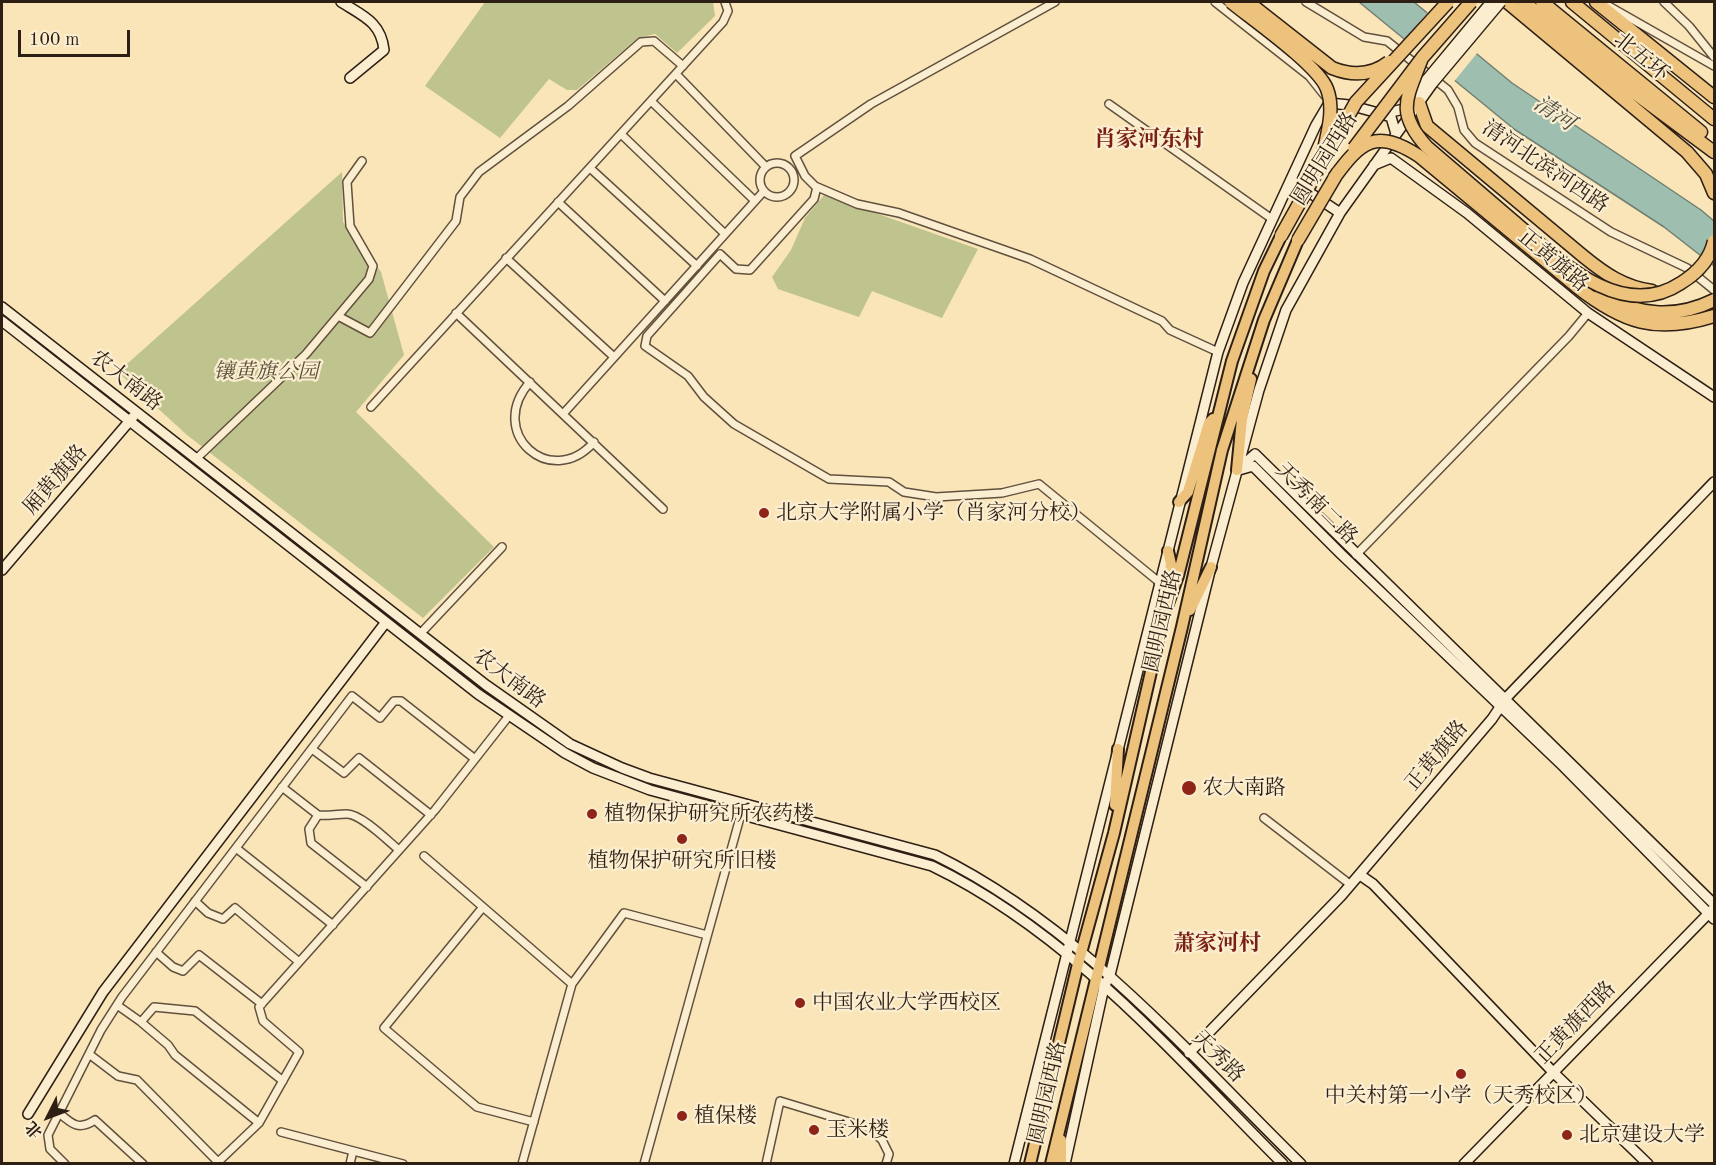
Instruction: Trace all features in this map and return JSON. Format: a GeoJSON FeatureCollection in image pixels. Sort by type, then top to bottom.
{"type":"FeatureCollection","features":[{"type":"Feature","properties":{"kind":"highway"},"geometry":{"type":"LineString","coordinates":[[1231,2],[1304,62],[1317,74],[1327,89],[1330,119],[1321,166]]}},
{"type":"Feature","properties":{"kind":"highway"},"geometry":{"type":"LineString","coordinates":[[1248,2],[1332,68],[1347,74],[1367,73],[1383,66],[1407,48]]}},
{"type":"Feature","properties":{"kind":"highway","name":"圆明园西路"},"geometry":{"type":"LineString","coordinates":[[1281,236],[1356,102],[1448,2]]}},
{"type":"Feature","properties":{"kind":"highway","name":"圆明园西路"},"geometry":{"type":"LineString","coordinates":[[1298,240],[1334,178],[1368,127],[1422,58],[1471,2]]}},
{"type":"Feature","properties":{"kind":"highway"},"geometry":{"type":"LineString","coordinates":[[1507,2],[1687,152],[1706,174],[1714,193]]}},
{"type":"Feature","properties":{"kind":"highway"},"geometry":{"type":"LineString","coordinates":[[1524,2],[1636,94],[1714,152]]}},
{"type":"Feature","properties":{"kind":"highway","name":"北五环"},"geometry":{"type":"LineString","coordinates":[[1542,2],[1714,144]]}},
{"type":"Feature","properties":{"kind":"highway","name":"北五环"},"geometry":{"type":"LineString","coordinates":[[1572,2],[1714,119]]}},
{"type":"Feature","properties":{"kind":"highway"},"geometry":{"type":"LineString","coordinates":[[1596,2],[1676,63],[1714,97]]}},
{"type":"Feature","properties":{"kind":"highway"},"geometry":{"type":"LineString","coordinates":[[1422,58],[1406,99],[1406,115],[1413,131],[1428,147],[1569,268],[1614,291],[1636,296],[1660,292],[1678,285],[1695,274],[1706,260],[1714,241]]}},
{"type":"Feature","properties":{"kind":"highway"},"geometry":{"type":"LineString","coordinates":[[1419,103],[1427,126],[1608,276],[1632,288],[1660,292]]}},
{"type":"Feature","properties":{"kind":"highway"},"geometry":{"type":"LineString","coordinates":[[1334,178],[1354,150],[1365,143],[1383,141],[1400,144],[1419,156],[1602,306],[1646,324],[1690,323],[1714,316]]}},
{"type":"Feature","properties":{"kind":"highway"},"geometry":{"type":"LineString","coordinates":[[1576,286],[1621,306],[1643,312],[1666,314],[1692,310],[1714,300]]}},
{"type":"Feature","properties":{"kind":"main road","name":"圆明园西路"},"geometry":{"type":"LineString","coordinates":[[1030,1164],[1081,951],[1114,833],[1164,615],[1178,576],[1232,361],[1260,282],[1281,236]]}},
{"type":"Feature","properties":{"kind":"main road","name":"圆明园西路"},"geometry":{"type":"LineString","coordinates":[[1051,1164],[1097,964],[1182,627],[1222,450],[1264,320],[1298,240]]}},
{"type":"Feature","properties":{"kind":"main road"},"geometry":{"type":"LineString","coordinates":[[1237,470],[1242,419],[1264,320]]}},
{"type":"Feature","properties":{"kind":"main road"},"geometry":{"type":"LineString","coordinates":[[1179,502],[1188,492],[1209,423],[1219,411]]}},
{"type":"Feature","properties":{"kind":"main road"},"geometry":{"type":"LineString","coordinates":[[1164,615],[1171,564],[1168,551]]}},
{"type":"Feature","properties":{"kind":"main road"},"geometry":{"type":"LineString","coordinates":[[1182,627],[1211,567]]}},
{"type":"Feature","properties":{"kind":"main road"},"geometry":{"type":"LineString","coordinates":[[1114,833],[1118,749]]}},
{"type":"Feature","properties":{"kind":"main road"},"geometry":{"type":"LineString","coordinates":[[1062,1123],[1063,1164]]}},
{"type":"Feature","properties":{"kind":"street"},"geometry":{"type":"LineString","coordinates":[[341,2],[375,24],[383,36],[384,50],[350,78]]}},
{"type":"Feature","properties":{"kind":"street"},"geometry":{"type":"LineString","coordinates":[[371,407],[723,22],[728,11],[725,2]]}},
{"type":"Feature","properties":{"kind":"street"},"geometry":{"type":"LineString","coordinates":[[787,166],[795,156],[871,104],[1055,2]]}},
{"type":"Feature","properties":{"kind":"street"},"geometry":{"type":"LineString","coordinates":[[1215,2],[1309,76],[1329,103]]}},
{"type":"Feature","properties":{"kind":"street","name":"清河北滨河西路"},"geometry":{"type":"LineString","coordinates":[[1306,2],[1364,37],[1387,41],[1448,90],[1458,107],[1464,130],[1475,143],[1611,232],[1687,268],[1714,290]]}},
{"type":"Feature","properties":{"kind":"street","name":"圆明园西路"},"geometry":{"type":"LineString","coordinates":[[1063,1164],[1104,987],[1110,975],[1211,567],[1237,470],[1286,310],[1340,213],[1419,103],[1430,81],[1491,2]]}},
{"type":"Feature","properties":{"kind":"street","name":"圆明园西路"},"geometry":{"type":"LineString","coordinates":[[1014,1164],[1179,502],[1218,352],[1243,283],[1329,103],[1349,105],[1382,114],[1404,109],[1501,2]]}},
{"type":"Feature","properties":{"kind":"street"},"geometry":{"type":"LineString","coordinates":[[1602,2],[1714,66]]}},
{"type":"Feature","properties":{"kind":"street"},"geometry":{"type":"LineString","coordinates":[[1664,2],[1689,26],[1714,57]]}},
{"type":"Feature","properties":{"kind":"street"},"geometry":{"type":"LineString","coordinates":[[338,316],[370,333],[456,221],[460,197],[479,172],[530,137],[641,42],[654,41],[683,66]]}},
{"type":"Feature","properties":{"kind":"street"},"geometry":{"type":"LineString","coordinates":[[676,74],[766,167]]}},
{"type":"Feature","properties":{"kind":"street"},"geometry":{"type":"LineString","coordinates":[[651,101],[755,201]]}},
{"type":"Feature","properties":{"kind":"street"},"geometry":{"type":"LineString","coordinates":[[1109,104],[1272,219]]}},
{"type":"Feature","properties":{"kind":"street"},"geometry":{"type":"LineString","coordinates":[[1382,114],[1391,117],[1396,134]]}},
{"type":"Feature","properties":{"kind":"street"},"geometry":{"type":"LineString","coordinates":[[621,134],[725,234]]}},
{"type":"Feature","properties":{"kind":"street"},"geometry":{"type":"LineString","coordinates":[[795,156],[805,176],[817,187],[857,204],[899,213],[1030,259],[1162,321],[1170,330],[1218,352]]}},
{"type":"Feature","properties":{"kind":"street","name":"正黄旗路"},"geometry":{"type":"LineString","coordinates":[[1372,166],[1390,158],[1467,213],[1588,313],[1714,398]]}},
{"type":"Feature","properties":{"kind":"street"},"geometry":{"type":"LineString","coordinates":[[196,459],[306,354],[369,279],[373,266],[350,226],[347,182],[362,161]]}},
{"type":"Feature","properties":{"kind":"street"},"geometry":{"type":"LineString","coordinates":[[764,191],[761,176],[766,167],[776,163],[787,166]]}},
{"type":"Feature","properties":{"kind":"street"},"geometry":{"type":"LineString","coordinates":[[764,191],[778,197],[789,192],[794,182],[787,166]]}},
{"type":"Feature","properties":{"kind":"street"},"geometry":{"type":"LineString","coordinates":[[590,168],[697,266]]}},
{"type":"Feature","properties":{"kind":"street"},"geometry":{"type":"LineString","coordinates":[[1291,180],[1340,213]]}},
{"type":"Feature","properties":{"kind":"street"},"geometry":{"type":"LineString","coordinates":[[817,187],[814,199],[750,270],[736,269],[720,254],[647,336],[645,346],[688,376],[704,397],[734,424],[829,479],[890,482],[904,492],[936,497],[1002,493],[1039,484],[1159,582]]}},
{"type":"Feature","properties":{"kind":"street"},"geometry":{"type":"LineString","coordinates":[[563,414],[764,191]]}},
{"type":"Feature","properties":{"kind":"street"},"geometry":{"type":"LineString","coordinates":[[558,202],[665,301]]}},
{"type":"Feature","properties":{"kind":"street"},"geometry":{"type":"LineString","coordinates":[[506,258],[614,357]]}},
{"type":"Feature","properties":{"kind":"street","name":"农大南路"},"geometry":{"type":"LineString","coordinates":[[2,307],[531,719],[596,758],[649,778],[935,855],[977,876],[1013,898],[1097,964]]}},
{"type":"Feature","properties":{"kind":"street"},"geometry":{"type":"LineString","coordinates":[[456,313],[663,509]]}},
{"type":"Feature","properties":{"kind":"street"},"geometry":{"type":"LineString","coordinates":[[1356,555],[1569,336],[1588,313]]}},
{"type":"Feature","properties":{"kind":"street","name":"农大南路"},"geometry":{"type":"LineString","coordinates":[[2,321],[508,717],[565,753],[619,779],[650,790],[932,866],[972,885],[1006,907],[1078,964]]}},
{"type":"Feature","properties":{"kind":"street"},"geometry":{"type":"LineString","coordinates":[[530,382],[518,397],[514,410],[516,431],[527,449],[539,457],[552,461],[566,460],[579,455],[594,442]]}},
{"type":"Feature","properties":{"kind":"street","name":"厢黄旗路"},"geometry":{"type":"LineString","coordinates":[[2,570],[137,413]]}},
{"type":"Feature","properties":{"kind":"street","name":"天秀南二路"},"geometry":{"type":"LineString","coordinates":[[1237,470],[1255,454],[1503,702],[1714,919]]}},
{"type":"Feature","properties":{"kind":"street","name":"天秀南二路"},"geometry":{"type":"LineString","coordinates":[[1237,470],[1253,466],[1341,554],[1503,702],[1714,906]]}},
{"type":"Feature","properties":{"kind":"street","name":"正黄旗路"},"geometry":{"type":"LineString","coordinates":[[1189,1053],[1360,875],[1503,702],[1714,482]]}},
{"type":"Feature","properties":{"kind":"street"},"geometry":{"type":"LineString","coordinates":[[420,634],[502,547]]}},
{"type":"Feature","properties":{"kind":"street"},"geometry":{"type":"LineString","coordinates":[[28,1114],[103,992],[386,622]]}},
{"type":"Feature","properties":{"kind":"street"},"geometry":{"type":"LineString","coordinates":[[65,1164],[50,1149],[48,1136],[58,1112],[117,1005],[352,696],[380,718],[394,701],[401,701],[475,759]]}},
{"type":"Feature","properties":{"kind":"street"},"geometry":{"type":"LineString","coordinates":[[89,1054],[118,1076],[136,1080],[217,1163],[259,1123],[299,1053],[263,1022],[259,1007],[431,814],[508,717]]}},
{"type":"Feature","properties":{"kind":"street"},"geometry":{"type":"LineString","coordinates":[[312,749],[344,773],[359,758],[431,814]]}},
{"type":"Feature","properties":{"kind":"street"},"geometry":{"type":"LineString","coordinates":[[282,787],[318,815],[334,817],[348,814],[359,818],[399,850]]}},
{"type":"Feature","properties":{"kind":"street"},"geometry":{"type":"LineString","coordinates":[[644,1164],[741,814]]}},
{"type":"Feature","properties":{"kind":"street"},"geometry":{"type":"LineString","coordinates":[[318,815],[309,829],[311,843],[367,887]]}},
{"type":"Feature","properties":{"kind":"street"},"geometry":{"type":"LineString","coordinates":[[1264,818],[1351,885]]}},
{"type":"Feature","properties":{"kind":"street"},"geometry":{"type":"LineString","coordinates":[[236,848],[333,925]]}},
{"type":"Feature","properties":{"kind":"street"},"geometry":{"type":"LineString","coordinates":[[424,856],[572,984]]}},
{"type":"Feature","properties":{"kind":"street"},"geometry":{"type":"LineString","coordinates":[[1360,875],[1373,884],[1458,970],[1553,1072],[1648,1164]]}},
{"type":"Feature","properties":{"kind":"street"},"geometry":{"type":"LineString","coordinates":[[195,901],[208,913],[223,919],[235,908],[299,962]]}},
{"type":"Feature","properties":{"kind":"street","name":"正黄旗西路"},"geometry":{"type":"LineString","coordinates":[[1464,1164],[1714,906]]}},
{"type":"Feature","properties":{"kind":"street"},"geometry":{"type":"LineString","coordinates":[[483,908],[384,1028],[477,1107],[534,1122]]}},
{"type":"Feature","properties":{"kind":"street"},"geometry":{"type":"LineString","coordinates":[[522,1164],[572,984],[624,913],[707,935]]}},
{"type":"Feature","properties":{"kind":"street"},"geometry":{"type":"LineString","coordinates":[[156,952],[173,967],[183,971],[199,955],[262,1004]]}},
{"type":"Feature","properties":{"kind":"street","name":"天秀路"},"geometry":{"type":"LineString","coordinates":[[1078,964],[1283,1164]]}},
{"type":"Feature","properties":{"kind":"street","name":"天秀路"},"geometry":{"type":"LineString","coordinates":[[1097,964],[1301,1164]]}},
{"type":"Feature","properties":{"kind":"street"},"geometry":{"type":"LineString","coordinates":[[117,1005],[141,1022],[168,1045],[175,1055],[259,1123]]}},
{"type":"Feature","properties":{"kind":"street"},"geometry":{"type":"LineString","coordinates":[[141,1022],[154,1007],[195,1011],[283,1080]]}},
{"type":"Feature","properties":{"kind":"street"},"geometry":{"type":"LineString","coordinates":[[766,1164],[780,1101],[869,1128],[882,1140],[889,1154],[886,1164]]}},
{"type":"Feature","properties":{"kind":"street"},"geometry":{"type":"LineString","coordinates":[[58,1112],[75,1126],[84,1127],[95,1120],[143,1164]]}},
{"type":"Feature","properties":{"kind":"street"},"geometry":{"type":"LineString","coordinates":[[281,1132],[403,1164]]}},
{"type":"Feature","properties":{"kind":"street"},"geometry":{"type":"LineString","coordinates":[[350,1164],[353,1151]]}},
{"type":"Feature","properties":{"kind":"green space"},"geometry":{"type":"Polygon","coordinates":[[[485,2],[713,2],[715,16],[677,53],[655,34],[638,38],[577,90],[567,90],[549,79],[500,138],[425,86],[485,2]]]}},
{"type":"Feature","properties":{"kind":"green space","name":"镶黄旗公园"},"geometry":{"type":"Polygon","coordinates":[[[342,172],[343,222],[381,272],[404,355],[356,412],[494,547],[423,618],[187,435],[118,372],[342,172]]]}},
{"type":"Feature","properties":{"kind":"green space"},"geometry":{"type":"Polygon","coordinates":[[[824,195],[978,249],[942,318],[872,291],[859,317],[778,289],[772,277],[791,250],[805,218],[824,195]]]}},
{"type":"Feature","properties":{"kind":"water","name":"清河"},"geometry":{"type":"Polygon","coordinates":[[[1359,2],[1414,2],[1512,83],[1701,210],[1714,221],[1714,266],[1664,227],[1514,129],[1359,2]]]}},
{"type":"Feature","properties":{"kind":"pier"},"geometry":{"type":"Polygon","coordinates":[[[1429,11],[1478,52],[1452,84],[1402,42],[1429,11]]]}},
{"type":"Feature","properties":{"kind":"place","name":"北京大学附属小学（肖家河分校）"},"geometry":{"type":"Point","coordinates":[764,513]}},
{"type":"Feature","properties":{"kind":"place","name":"农大南路"},"geometry":{"type":"Point","coordinates":[1189,788]}},
{"type":"Feature","properties":{"kind":"place","name":"植物保护研究所农药楼"},"geometry":{"type":"Point","coordinates":[592,814]}},
{"type":"Feature","properties":{"kind":"place","name":"植物保护研究所旧楼"},"geometry":{"type":"Point","coordinates":[682,839]}},
{"type":"Feature","properties":{"kind":"place","name":"中国农业大学西校区"},"geometry":{"type":"Point","coordinates":[800,1003]}},
{"type":"Feature","properties":{"kind":"place","name":"中关村第一小学（天秀校区）"},"geometry":{"type":"Point","coordinates":[1461,1074]}},
{"type":"Feature","properties":{"kind":"place","name":"植保楼"},"geometry":{"type":"Point","coordinates":[682,1116]}},
{"type":"Feature","properties":{"kind":"place","name":"玉米楼"},"geometry":{"type":"Point","coordinates":[814,1130]}},
{"type":"Feature","properties":{"kind":"place","name":"北京建设大学"},"geometry":{"type":"Point","coordinates":[1567,1135]}},
{"type":"Feature","properties":{"kind":"district","name":"肖家河东村"},"geometry":{"type":"Point","coordinates":[1149,140]}},
{"type":"Feature","properties":{"kind":"district","name":"萧家河村"},"geometry":{"type":"Point","coordinates":[1217,944]}}]}
